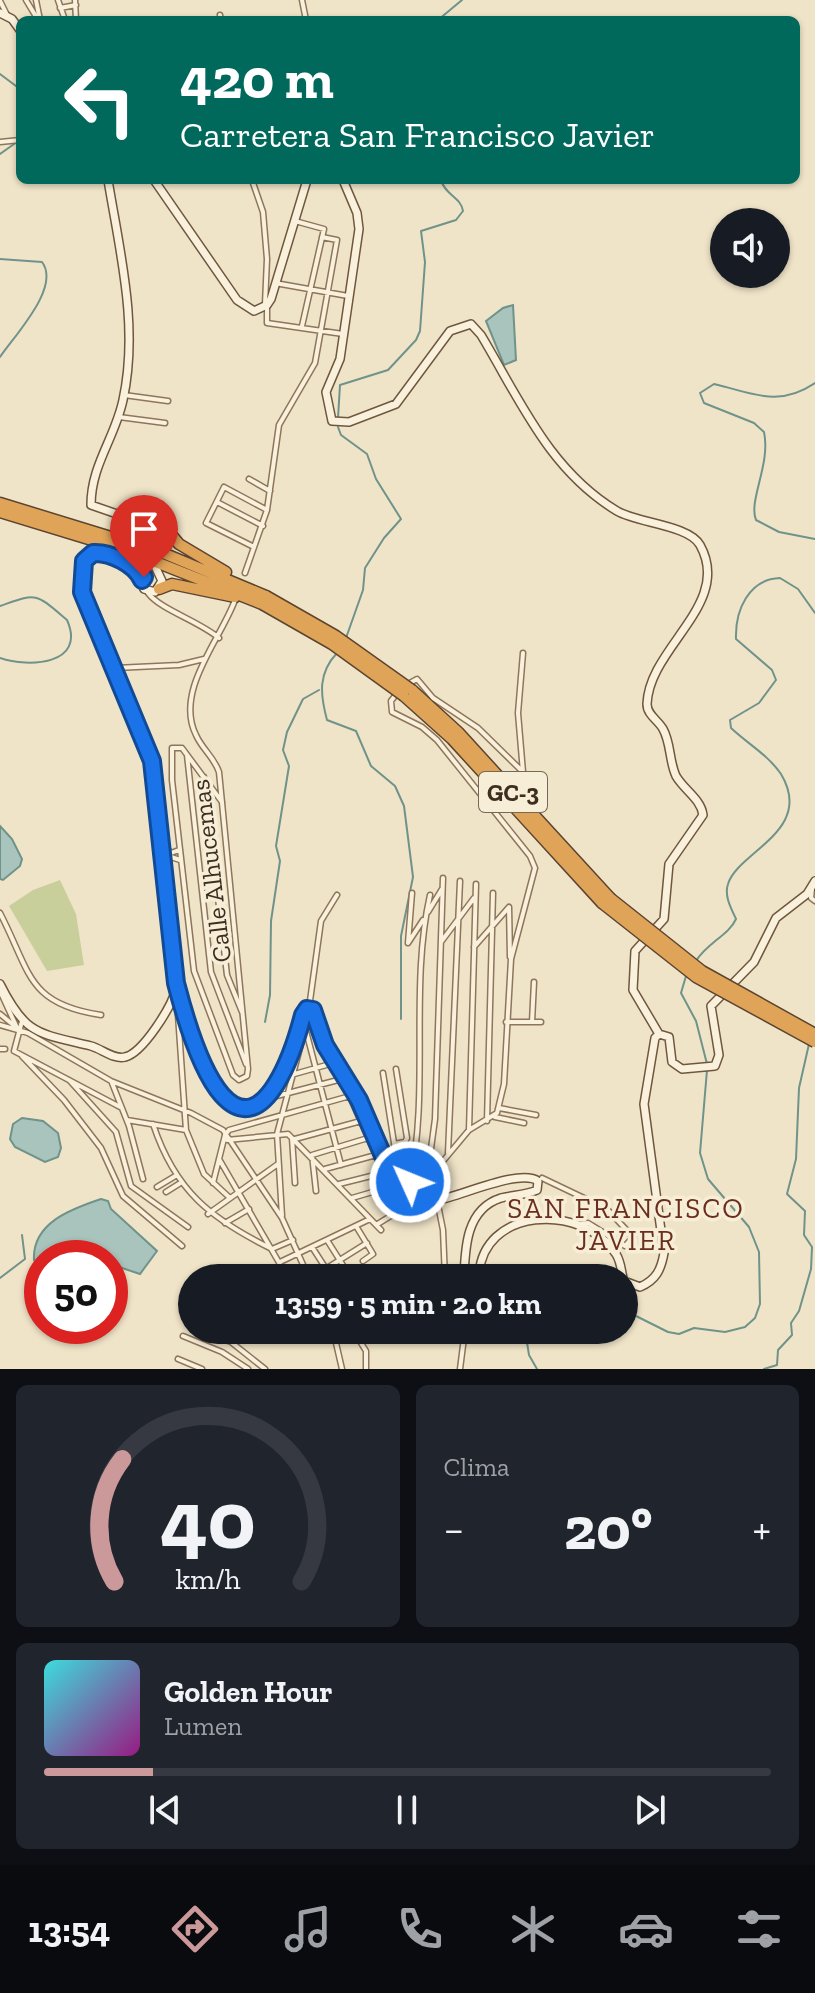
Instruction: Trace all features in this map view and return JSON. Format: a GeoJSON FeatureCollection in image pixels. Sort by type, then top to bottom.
{"type":"FeatureCollection","features":[{"type":"Feature","properties":{"kind":"highway","name":"GC-3"},"geometry":{"type":"LineString","coordinates":[[2,509],[163,553],[336,636],[458,732],[606,900],[696,977],[751,1010],[815,1042]]}},
{"type":"Feature","properties":{"kind":"highway"},"geometry":{"type":"LineString","coordinates":[[169,532],[179,544],[267,601]]}},
{"type":"Feature","properties":{"kind":"highway"},"geometry":{"type":"LineString","coordinates":[[158,590],[172,584],[267,601]]}},
{"type":"Feature","properties":{"kind":"highway","name":"GC-3"},"geometry":{"type":"LineString","coordinates":[[267,601],[281,614],[408,693]]}},
{"type":"Feature","properties":{"kind":"highway","name":"GC-3"},"geometry":{"type":"LineString","coordinates":[[606,900],[702,971],[815,1034]]}},
{"type":"Feature","properties":{"kind":"street"},"geometry":{"type":"LineString","coordinates":[[58,0],[63,16]]}},
{"type":"Feature","properties":{"kind":"street"},"geometry":{"type":"LineString","coordinates":[[60,8],[75,2]]}},
{"type":"Feature","properties":{"kind":"street"},"geometry":{"type":"LineString","coordinates":[[4,8],[16,24]]}},
{"type":"Feature","properties":{"kind":"street"},"geometry":{"type":"LineString","coordinates":[[109,184],[128,291],[124,395],[119,417],[95,468],[91,502],[93,507],[143,523],[166,522],[169,532],[159,541],[143,523]]}},
{"type":"Feature","properties":{"kind":"street"},"geometry":{"type":"LineString","coordinates":[[157,184],[247,309],[266,306]]}},
{"type":"Feature","properties":{"kind":"street"},"geometry":{"type":"LineString","coordinates":[[253,184],[263,212],[267,323],[343,334]]}},
{"type":"Feature","properties":{"kind":"street"},"geometry":{"type":"LineString","coordinates":[[266,306],[306,184]]}},
{"type":"Feature","properties":{"kind":"street"},"geometry":{"type":"LineString","coordinates":[[345,184],[357,213],[359,229],[338,368],[326,392],[332,421],[349,422],[396,404],[418,380],[450,331],[471,324],[481,335],[564,471],[615,510],[691,536],[700,546],[708,570],[703,598],[656,671],[647,703],[650,714],[666,735],[675,774],[700,804],[703,815],[669,864],[664,919],[635,951],[633,990],[659,1034],[669,1037],[676,1066],[711,1068],[717,1063],[719,1055],[711,1006],[754,962],[776,918],[813,884]]}},
{"type":"Feature","properties":{"kind":"street"},"geometry":{"type":"LineString","coordinates":[[293,220],[324,229],[302,326]]}},
{"type":"Feature","properties":{"kind":"street"},"geometry":{"type":"LineString","coordinates":[[245,573],[267,510],[279,425],[313,367],[337,240],[322,237]]}},
{"type":"Feature","properties":{"kind":"street"},"geometry":{"type":"LineString","coordinates":[[275,283],[348,296]]}},
{"type":"Feature","properties":{"kind":"street"},"geometry":{"type":"LineString","coordinates":[[124,395],[168,401]]}},
{"type":"Feature","properties":{"kind":"street"},"geometry":{"type":"LineString","coordinates":[[119,417],[165,423]]}},
{"type":"Feature","properties":{"kind":"street"},"geometry":{"type":"LineString","coordinates":[[249,479],[270,491]]}},
{"type":"Feature","properties":{"kind":"street"},"geometry":{"type":"LineString","coordinates":[[255,547],[206,523],[224,487],[267,510]]}},
{"type":"Feature","properties":{"kind":"street"},"geometry":{"type":"LineString","coordinates":[[217,502],[263,526]]}},
{"type":"Feature","properties":{"kind":"street"},"geometry":{"type":"LineString","coordinates":[[151,532],[154,522]]}},
{"type":"Feature","properties":{"kind":"street"},"geometry":{"type":"LineString","coordinates":[[156,602],[162,581],[101,553],[93,553],[84,561],[84,599],[148,747],[165,864],[176,983],[181,1000],[178,1015],[186,1130],[204,1174],[230,1198]]}},
{"type":"Feature","properties":{"kind":"street"},"geometry":{"type":"LineString","coordinates":[[149,575],[147,591],[156,602],[188,616],[219,638]]}},
{"type":"Feature","properties":{"kind":"street"},"geometry":{"type":"LineString","coordinates":[[147,591],[158,590]]}},
{"type":"Feature","properties":{"kind":"street","name":"Calle Alhucemas"},"geometry":{"type":"LineString","coordinates":[[182,862],[197,984],[233,1075],[245,1079],[248,1069],[246,1040],[216,761],[196,735],[191,716],[198,671],[219,638],[235,600]]}},
{"type":"Feature","properties":{"kind":"street"},"geometry":{"type":"LineString","coordinates":[[213,634],[222,632]]}},
{"type":"Feature","properties":{"kind":"street"},"geometry":{"type":"LineString","coordinates":[[213,634],[214,644]]}},
{"type":"Feature","properties":{"kind":"street"},"geometry":{"type":"LineString","coordinates":[[495,1117],[499,1108],[511,959],[529,900],[534,863],[437,740],[422,727],[392,712],[390,707],[395,695],[411,680],[422,681],[433,698],[478,728],[523,772],[518,713],[523,653]]}},
{"type":"Feature","properties":{"kind":"street"},"geometry":{"type":"LineString","coordinates":[[113,668],[179,665],[204,659]]}},
{"type":"Feature","properties":{"kind":"street"},"geometry":{"type":"LineString","coordinates":[[182,862],[169,753],[172,748],[182,748],[222,802]]}},
{"type":"Feature","properties":{"kind":"street"},"geometry":{"type":"LineString","coordinates":[[187,755],[211,972],[248,1069]]}},
{"type":"Feature","properties":{"kind":"street"},"geometry":{"type":"LineString","coordinates":[[204,776],[227,975],[243,1014]]}},
{"type":"Feature","properties":{"kind":"street"},"geometry":{"type":"LineString","coordinates":[[162,845],[171,853],[180,848]]}},
{"type":"Feature","properties":{"kind":"street"},"geometry":{"type":"LineString","coordinates":[[165,864],[174,857],[182,862]]}},
{"type":"Feature","properties":{"kind":"street"},"geometry":{"type":"LineString","coordinates":[[427,1180],[435,1119],[443,878]]}},
{"type":"Feature","properties":{"kind":"street"},"geometry":{"type":"LineString","coordinates":[[447,1156],[460,881]]}},
{"type":"Feature","properties":{"kind":"street"},"geometry":{"type":"LineString","coordinates":[[469,1130],[476,884]]}},
{"type":"Feature","properties":{"kind":"street"},"geometry":{"type":"LineString","coordinates":[[813,884],[811,898],[815,901]]}},
{"type":"Feature","properties":{"kind":"street"},"geometry":{"type":"LineString","coordinates":[[412,893],[408,943],[443,887]]}},
{"type":"Feature","properties":{"kind":"street"},"geometry":{"type":"LineString","coordinates":[[487,1121],[493,893]]}},
{"type":"Feature","properties":{"kind":"street"},"geometry":{"type":"LineString","coordinates":[[265,1099],[283,1077],[310,1015],[321,921],[337,895]]}},
{"type":"Feature","properties":{"kind":"street"},"geometry":{"type":"LineString","coordinates":[[402,1180],[420,1112],[417,1086],[425,916],[430,895]]}},
{"type":"Feature","properties":{"kind":"street"},"geometry":{"type":"LineString","coordinates":[[440,943],[476,896]]}},
{"type":"Feature","properties":{"kind":"street"},"geometry":{"type":"LineString","coordinates":[[474,948],[509,907],[508,953],[511,959]]}},
{"type":"Feature","properties":{"kind":"street"},"geometry":{"type":"LineString","coordinates":[[0,913],[42,995],[66,1008],[101,1015]]}},
{"type":"Feature","properties":{"kind":"street"},"geometry":{"type":"LineString","coordinates":[[532,1022],[534,982]]}},
{"type":"Feature","properties":{"kind":"street"},"geometry":{"type":"LineString","coordinates":[[32,1032],[124,1058],[142,1045],[160,1019],[176,983]]}},
{"type":"Feature","properties":{"kind":"street"},"geometry":{"type":"LineString","coordinates":[[0,984],[20,1026],[13,1048],[64,1100],[101,1148],[123,1196],[182,1246]]}},
{"type":"Feature","properties":{"kind":"street"},"geometry":{"type":"LineString","coordinates":[[0,991],[20,1026]]}},
{"type":"Feature","properties":{"kind":"street"},"geometry":{"type":"LineString","coordinates":[[168,1003],[181,1000]]}},
{"type":"Feature","properties":{"kind":"street"},"geometry":{"type":"LineString","coordinates":[[168,1003],[178,1015],[222,1094],[244,1106],[342,1079],[376,1155],[387,1172],[420,1194],[435,1200],[525,1178],[538,1181],[537,1190],[499,1199],[472,1223],[465,1243],[464,1264]]}},
{"type":"Feature","properties":{"kind":"street"},"geometry":{"type":"LineString","coordinates":[[0,1014],[111,1081],[223,1130],[282,1218],[304,1264]]}},
{"type":"Feature","properties":{"kind":"street"},"geometry":{"type":"LineString","coordinates":[[160,1019],[178,1015]]}},
{"type":"Feature","properties":{"kind":"street"},"geometry":{"type":"LineString","coordinates":[[310,1015],[352,1088],[384,1158],[402,1180]]}},
{"type":"Feature","properties":{"kind":"street"},"geometry":{"type":"LineString","coordinates":[[506,1022],[541,1022]]}},
{"type":"Feature","properties":{"kind":"street"},"geometry":{"type":"LineString","coordinates":[[0,1025],[20,1026]]}},
{"type":"Feature","properties":{"kind":"street"},"geometry":{"type":"LineString","coordinates":[[303,1028],[341,1165]]}},
{"type":"Feature","properties":{"kind":"street"},"geometry":{"type":"LineString","coordinates":[[282,1218],[277,1134],[303,1028]]}},
{"type":"Feature","properties":{"kind":"street"},"geometry":{"type":"LineString","coordinates":[[638,1286],[650,1283],[658,1275],[664,1253],[644,1104],[652,1043],[659,1034]]}},
{"type":"Feature","properties":{"kind":"street"},"geometry":{"type":"LineString","coordinates":[[237,1042],[246,1040]]}},
{"type":"Feature","properties":{"kind":"street"},"geometry":{"type":"LineString","coordinates":[[22,1056],[120,1107]]}},
{"type":"Feature","properties":{"kind":"street"},"geometry":{"type":"LineString","coordinates":[[291,1075],[330,1064]]}},
{"type":"Feature","properties":{"kind":"street"},"geometry":{"type":"LineString","coordinates":[[394,1144],[405,1142],[407,1138],[396,1069]]}},
{"type":"Feature","properties":{"kind":"street"},"geometry":{"type":"LineString","coordinates":[[383,1073],[402,1180]]}},
{"type":"Feature","properties":{"kind":"street"},"geometry":{"type":"LineString","coordinates":[[70,1081],[116,1132],[131,1186],[188,1227]]}},
{"type":"Feature","properties":{"kind":"street"},"geometry":{"type":"LineString","coordinates":[[111,1081],[127,1120],[143,1179]]}},
{"type":"Feature","properties":{"kind":"street"},"geometry":{"type":"LineString","coordinates":[[213,1183],[226,1138],[280,1116],[350,1096]]}},
{"type":"Feature","properties":{"kind":"street"},"geometry":{"type":"LineString","coordinates":[[499,1108],[536,1115]]}},
{"type":"Feature","properties":{"kind":"street"},"geometry":{"type":"LineString","coordinates":[[376,1225],[420,1194],[427,1180],[469,1130],[495,1117],[524,1123]]}},
{"type":"Feature","properties":{"kind":"street"},"geometry":{"type":"LineString","coordinates":[[127,1120],[186,1130]]}},
{"type":"Feature","properties":{"kind":"street"},"geometry":{"type":"LineString","coordinates":[[226,1138],[277,1134],[293,1138],[361,1121]]}},
{"type":"Feature","properties":{"kind":"street"},"geometry":{"type":"LineString","coordinates":[[153,1124],[165,1160],[208,1214],[272,1249]]}},
{"type":"Feature","properties":{"kind":"street"},"geometry":{"type":"LineString","coordinates":[[293,1138],[381,1230]]}},
{"type":"Feature","properties":{"kind":"street"},"geometry":{"type":"LineString","coordinates":[[293,1138],[295,1183]]}},
{"type":"Feature","properties":{"kind":"street"},"geometry":{"type":"LineString","coordinates":[[312,1155],[368,1138]]}},
{"type":"Feature","properties":{"kind":"street"},"geometry":{"type":"LineString","coordinates":[[312,1155],[316,1191]]}},
{"type":"Feature","properties":{"kind":"street"},"geometry":{"type":"LineString","coordinates":[[325,1169],[376,1155]]}},
{"type":"Feature","properties":{"kind":"street"},"geometry":{"type":"LineString","coordinates":[[219,1159],[280,1262],[370,1219]]}},
{"type":"Feature","properties":{"kind":"street"},"geometry":{"type":"LineString","coordinates":[[208,1214],[279,1164]]}},
{"type":"Feature","properties":{"kind":"street"},"geometry":{"type":"LineString","coordinates":[[339,1184],[387,1172]]}},
{"type":"Feature","properties":{"kind":"street"},"geometry":{"type":"LineString","coordinates":[[157,1187],[177,1175]]}},
{"type":"Feature","properties":{"kind":"street"},"geometry":{"type":"LineString","coordinates":[[483,1264],[489,1246],[509,1230],[549,1217],[588,1223],[625,1246],[633,1237],[607,1209],[542,1178]]}},
{"type":"Feature","properties":{"kind":"street"},"geometry":{"type":"LineString","coordinates":[[352,1198],[402,1180]]}},
{"type":"Feature","properties":{"kind":"street"},"geometry":{"type":"LineString","coordinates":[[166,1192],[182,1182]]}},
{"type":"Feature","properties":{"kind":"street"},"geometry":{"type":"LineString","coordinates":[[435,1200],[443,1230],[444,1264]]}},
{"type":"Feature","properties":{"kind":"street"},"geometry":{"type":"LineString","coordinates":[[225,1223],[249,1209]]}},
{"type":"Feature","properties":{"kind":"street"},"geometry":{"type":"LineString","coordinates":[[579,1224],[616,1255],[619,1264]]}},
{"type":"Feature","properties":{"kind":"street"},"geometry":{"type":"LineString","coordinates":[[356,1226],[373,1254],[363,1261]]}},
{"type":"Feature","properties":{"kind":"street"},"geometry":{"type":"LineString","coordinates":[[272,1249],[293,1240]]}},
{"type":"Feature","properties":{"kind":"street"},"geometry":{"type":"LineString","coordinates":[[327,1240],[342,1264]]}},
{"type":"Feature","properties":{"kind":"street"},"geometry":{"type":"LineString","coordinates":[[332,1264],[367,1243]]}},
{"type":"Feature","properties":{"kind":"street"},"geometry":{"type":"LineString","coordinates":[[312,1247],[323,1264]]}},
{"type":"Feature","properties":{"kind":"street"},"geometry":{"type":"LineString","coordinates":[[202,1344],[248,1369]]}},
{"type":"Feature","properties":{"kind":"street"},"geometry":{"type":"LineString","coordinates":[[234,1344],[265,1369]]}},
{"type":"Feature","properties":{"kind":"street"},"geometry":{"type":"LineString","coordinates":[[336,1344],[342,1369]]}},
{"type":"Feature","properties":{"kind":"street"},"geometry":{"type":"LineString","coordinates":[[362,1344],[366,1351],[365,1369]]}},
{"type":"Feature","properties":{"kind":"street"},"geometry":{"type":"LineString","coordinates":[[460,1369],[463,1344]]}},
{"type":"Feature","properties":{"kind":"street"},"geometry":{"type":"LineString","coordinates":[[178,1359],[202,1369]]}},
{"type":"Feature","properties":{"kind":"green space"},"geometry":{"type":"Polygon","coordinates":[[[60,880],[76,914],[84,965],[47,971],[9,906],[33,890],[60,880]]]}},
{"type":"Feature","properties":{"kind":"water"},"geometry":{"type":"Polygon","coordinates":[[[513,305],[516,360],[504,365],[486,321],[503,308],[513,305]]]}},
{"type":"Feature","properties":{"kind":"water"},"geometry":{"type":"Polygon","coordinates":[[[0,826],[12,839],[22,859],[20,866],[3,880],[0,879],[0,826]]]}},
{"type":"Feature","properties":{"kind":"water"},"geometry":{"type":"Polygon","coordinates":[[[22,1118],[43,1121],[58,1133],[61,1148],[58,1157],[45,1162],[15,1147],[10,1139],[13,1124],[22,1118]]]}},
{"type":"Feature","properties":{"kind":"water"},"geometry":{"type":"Polygon","coordinates":[[[101,1199],[108,1201],[111,1209],[157,1251],[140,1274],[128,1270],[128,1240],[38,1240],[56,1219],[101,1199]]]}},
{"type":"Feature","properties":{"kind":"waterway"},"geometry":{"type":"LineString","coordinates":[[443,16],[462,0]]}},
{"type":"Feature","properties":{"kind":"waterway"},"geometry":{"type":"LineString","coordinates":[[0,74],[16,86]]}},
{"type":"Feature","properties":{"kind":"waterway"},"geometry":{"type":"LineString","coordinates":[[0,154],[16,143]]}},
{"type":"Feature","properties":{"kind":"waterway"},"geometry":{"type":"LineString","coordinates":[[338,418],[340,385],[388,370],[416,340],[420,331],[425,262],[421,231],[456,220],[463,211],[443,184]]}},
{"type":"Feature","properties":{"kind":"waterway"},"geometry":{"type":"LineString","coordinates":[[0,259],[42,262],[46,272],[46,284],[34,311],[0,357]]}},
{"type":"Feature","properties":{"kind":"waterway"},"geometry":{"type":"LineString","coordinates":[[815,383],[802,391],[777,397],[714,384],[700,393],[704,403],[754,423],[764,432],[765,457],[755,503],[756,520],[779,532],[815,539]]}},
{"type":"Feature","properties":{"kind":"waterway"},"geometry":{"type":"LineString","coordinates":[[338,427],[341,435],[367,454],[376,479],[401,519],[384,538],[365,568],[363,590],[346,638]]}},
{"type":"Feature","properties":{"kind":"waterway"},"geometry":{"type":"LineString","coordinates":[[696,961],[736,919],[727,893],[735,872],[771,838],[788,811],[789,794],[781,774],[764,755],[731,728],[730,720],[759,703],[776,680],[772,670],[736,639],[741,607],[760,584],[780,578],[798,589],[815,613]]}},
{"type":"Feature","properties":{"kind":"waterway"},"geometry":{"type":"LineString","coordinates":[[0,606],[29,597],[41,600],[67,620],[71,635],[69,646],[52,660],[25,663],[0,658]]}},
{"type":"Feature","properties":{"kind":"waterway"},"geometry":{"type":"LineString","coordinates":[[337,653],[326,668],[322,684],[327,720],[356,731],[371,766],[395,786],[404,806],[413,877],[401,936],[401,1019]]}},
{"type":"Feature","properties":{"kind":"waterway"},"geometry":{"type":"LineString","coordinates":[[265,1022],[270,995],[271,921],[280,861],[276,846],[289,766],[283,750],[287,732],[303,699],[319,690]]}},
{"type":"Feature","properties":{"kind":"waterway"},"geometry":{"type":"LineString","coordinates":[[686,976],[681,993],[696,1021],[707,1064]]}},
{"type":"Feature","properties":{"kind":"waterway"},"geometry":{"type":"LineString","coordinates":[[764,1369],[777,1365],[778,1350],[792,1335],[791,1323],[799,1311],[811,1269],[812,1247],[804,1235],[805,1211],[787,1194],[796,1159],[799,1088],[809,1044]]}},
{"type":"Feature","properties":{"kind":"waterway"},"geometry":{"type":"LineString","coordinates":[[638,1317],[679,1334],[694,1328],[725,1332],[745,1327],[755,1318],[760,1304],[759,1252],[749,1227],[708,1179],[700,1153],[707,1070]]}},
{"type":"Feature","properties":{"kind":"waterway"},"geometry":{"type":"LineString","coordinates":[[0,1278],[25,1259],[22,1235]]}},
{"type":"Feature","properties":{"kind":"waterway"},"geometry":{"type":"LineString","coordinates":[[527,1344],[537,1369]]}},
{"type":"Feature","properties":{"kind":"district","name":"SAN FRANCISCO JAVIER"},"geometry":{"type":"Point","coordinates":[626,1224]}},
{"type":"Feature","properties":{"kind":"route"},"geometry":{"type":"LineString","coordinates":[[144,577],[142,580],[136,570],[118,560],[93,553],[84,561],[82,592],[105,652],[145,737],[152,761],[174,936],[176,983],[184,1004],[183,1011],[203,1061],[226,1098],[244,1106],[256,1104],[274,1090],[283,1077],[303,1015],[309,1008],[313,1010],[320,1023],[325,1045],[359,1100],[384,1158],[396,1175],[410,1182]]}}]}
